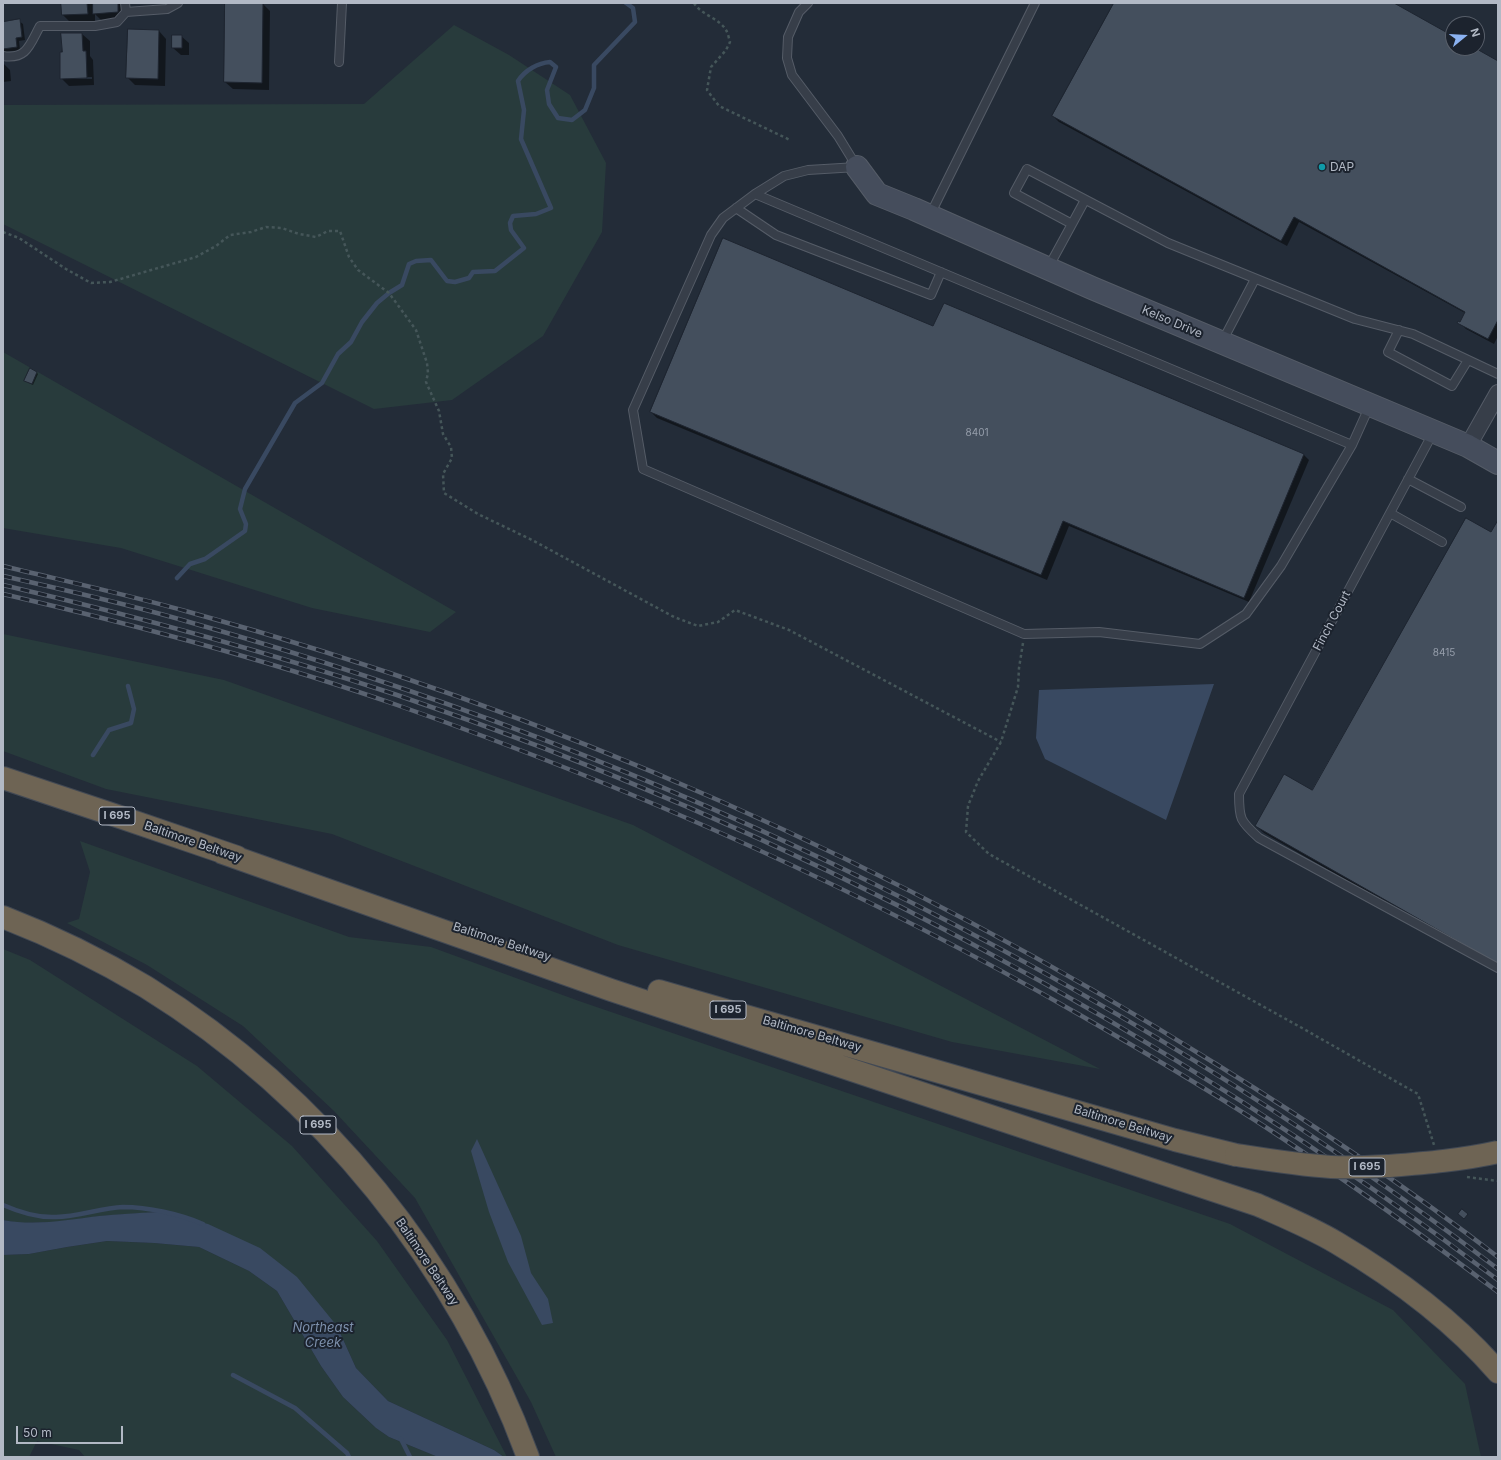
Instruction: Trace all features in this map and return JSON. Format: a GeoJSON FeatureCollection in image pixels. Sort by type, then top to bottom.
{"type":"FeatureCollection","features":[{"type":"Feature","properties":{"kind":"highway","name":"Baltimore Beltway"},"geometry":{"type":"LineString","coordinates":[[3,778],[223,853],[616,978],[1099,1116],[1175,1140],[1236,1155],[1332,1167],[1422,1164],[1498,1152]]}},
{"type":"Feature","properties":{"kind":"highway"},"geometry":{"type":"LineString","coordinates":[[223,853],[611,990],[1258,1205],[1295,1221],[1336,1242],[1398,1283],[1434,1310],[1459,1332],[1498,1372]]}},
{"type":"Feature","properties":{"kind":"highway","name":"Baltimore Beltway"},"geometry":{"type":"LineString","coordinates":[[3,917],[33,929],[92,957],[146,987],[203,1025],[256,1068],[300,1107],[369,1181],[401,1221],[435,1270],[462,1314],[485,1357],[507,1403],[525,1450]]}},
{"type":"Feature","properties":{"kind":"street","name":"Kelso Drive"},"geometry":{"type":"LineString","coordinates":[[857,168],[877,194],[1221,342],[1468,446],[1498,463]]}},
{"type":"Feature","properties":{"kind":"street"},"geometry":{"type":"LineString","coordinates":[[1468,446],[1498,393]]}},
{"type":"Feature","properties":{"kind":"lane"},"geometry":{"type":"LineString","coordinates":[[125,3],[126,12]]}},
{"type":"Feature","properties":{"kind":"lane"},"geometry":{"type":"LineString","coordinates":[[3,56],[14,57],[25,53],[40,26],[95,26],[117,22],[126,12],[167,9],[178,3]]}},
{"type":"Feature","properties":{"kind":"lane"},"geometry":{"type":"LineString","coordinates":[[339,62],[342,3]]}},
{"type":"Feature","properties":{"kind":"lane"},"geometry":{"type":"LineString","coordinates":[[808,3],[799,12],[788,37],[787,58],[790,69],[792,75],[838,136],[857,168],[808,170],[784,176],[755,194],[722,218],[711,235],[633,410],[643,469],[1024,634],[1099,632],[1200,644],[1246,614],[1281,566],[1352,445],[1370,404]]}},
{"type":"Feature","properties":{"kind":"lane"},"geometry":{"type":"LineString","coordinates":[[929,216],[1035,3]]}},
{"type":"Feature","properties":{"kind":"lane"},"geometry":{"type":"LineString","coordinates":[[1072,224],[1014,193],[1027,169],[1168,243],[1355,319],[1413,334],[1498,374]]}},
{"type":"Feature","properties":{"kind":"lane"},"geometry":{"type":"LineString","coordinates":[[755,194],[1352,445]]}},
{"type":"Feature","properties":{"kind":"lane"},"geometry":{"type":"LineString","coordinates":[[1048,268],[1085,200]]}},
{"type":"Feature","properties":{"kind":"lane"},"geometry":{"type":"LineString","coordinates":[[736,208],[776,235],[931,295],[941,272]]}},
{"type":"Feature","properties":{"kind":"lane"},"geometry":{"type":"LineString","coordinates":[[1221,342],[1255,278]]}},
{"type":"Feature","properties":{"kind":"lane"},"geometry":{"type":"LineString","coordinates":[[1399,330],[1388,352],[1452,386],[1468,360]]}},
{"type":"Feature","properties":{"kind":"lane","name":"Finch Court"},"geometry":{"type":"LineString","coordinates":[[1434,432],[1239,794],[1239,813],[1245,826],[1259,838],[1498,968]]}},
{"type":"Feature","properties":{"kind":"lane"},"geometry":{"type":"LineString","coordinates":[[1408,479],[1461,507]]}},
{"type":"Feature","properties":{"kind":"lane"},"geometry":{"type":"LineString","coordinates":[[1390,513],[1442,542]]}},
{"type":"Feature","properties":{"kind":"path"},"geometry":{"type":"LineString","coordinates":[[694,3],[696,7],[726,30],[730,42],[726,50],[711,67],[708,90],[719,106],[790,140]]}},
{"type":"Feature","properties":{"kind":"path"},"geometry":{"type":"LineString","coordinates":[[3,232],[19,238],[66,269],[91,283],[110,282],[196,257],[216,246],[230,235],[266,228],[282,228],[316,237],[328,230],[340,231],[350,257],[358,270],[389,293],[416,330],[427,363],[428,373],[426,382],[439,411],[443,434],[451,446],[452,458],[443,474],[444,493],[478,514],[532,540],[674,617],[698,626],[718,622],[735,610],[789,630],[1000,742]]}},
{"type":"Feature","properties":{"kind":"path"},"geometry":{"type":"LineString","coordinates":[[1024,634],[1018,687],[1000,742],[978,781],[968,806],[966,832],[989,854],[1418,1094],[1433,1144],[1438,1149]]}},
{"type":"Feature","properties":{"kind":"path"},"geometry":{"type":"LineString","coordinates":[[1467,1177],[1498,1181]]}},
{"type":"Feature","properties":{"kind":"shaded area"},"geometry":{"type":"Polygon","coordinates":[[[454,25],[509,55],[570,95],[606,163],[602,232],[543,336],[452,400],[374,409],[3,224],[3,105],[364,104],[454,25]]]}},
{"type":"Feature","properties":{"kind":"shaded area"},"geometry":{"type":"Polygon","coordinates":[[[3,352],[456,612],[430,632],[312,608],[121,548],[3,528],[3,352]]]}},
{"type":"Feature","properties":{"kind":"shaded area"},"geometry":{"type":"Polygon","coordinates":[[[3,634],[224,680],[633,825],[1100,1069],[952,1042],[618,945],[332,834],[106,789],[3,751],[3,634]]]}},
{"type":"Feature","properties":{"kind":"shaded area"},"geometry":{"type":"Polygon","coordinates":[[[80,841],[349,937],[431,947],[579,1001],[1230,1224],[1393,1310],[1465,1384],[1481,1457],[556,1457],[531,1402],[415,1198],[334,1111],[243,1026],[147,965],[67,923],[79,919],[90,872],[80,841]]]}},
{"type":"Feature","properties":{"kind":"shaded area"},"geometry":{"type":"Polygon","coordinates":[[[3,949],[30,960],[197,1066],[292,1146],[377,1241],[447,1340],[507,1457],[504,1457],[494,1450],[388,1401],[356,1368],[337,1326],[158,1212],[101,1216],[58,1222],[19,1223],[3,1220],[3,949]]]}},
{"type":"Feature","properties":{"kind":"shaded area"},"geometry":{"type":"Polygon","coordinates":[[[107,1241],[199,1247],[249,1271],[277,1291],[321,1366],[343,1397],[376,1428],[389,1437],[438,1457],[85,1457],[79,1450],[37,1441],[29,1457],[3,1457],[3,1255],[29,1254],[107,1241]]]}},
{"type":"Feature","properties":{"kind":"water"},"geometry":{"type":"Polygon","coordinates":[[[1214,684],[1166,820],[1045,759],[1036,738],[1039,690],[1214,684]]]}},
{"type":"Feature","properties":{"kind":"water"},"geometry":{"type":"Polygon","coordinates":[[[477,1139],[521,1236],[531,1273],[548,1299],[553,1323],[542,1325],[508,1262],[489,1212],[471,1151],[477,1139]]]}},
{"type":"Feature","properties":{"kind":"water","name":"Northeast Creek"},"geometry":{"type":"Polygon","coordinates":[[[158,1212],[208,1224],[260,1248],[297,1277],[337,1326],[356,1368],[388,1401],[494,1450],[504,1457],[438,1457],[389,1437],[376,1428],[343,1397],[321,1366],[277,1291],[249,1271],[199,1247],[107,1241],[29,1254],[3,1255],[3,1220],[15,1222],[63,1221],[106,1215],[158,1212]]]}},
{"type":"Feature","properties":{"kind":"building"},"geometry":{"type":"Polygon","coordinates":[[[61,3],[87,3],[88,14],[62,15],[61,3]]]}},
{"type":"Feature","properties":{"kind":"building"},"geometry":{"type":"Polygon","coordinates":[[[93,3],[118,3],[118,12],[93,14],[93,3]]]}},
{"type":"Feature","properties":{"kind":"building"},"geometry":{"type":"Polygon","coordinates":[[[225,3],[263,3],[262,83],[224,82],[225,3]]]}},
{"type":"Feature","properties":{"kind":"building","name":"DAP"},"geometry":{"type":"Polygon","coordinates":[[[1114,3],[1394,3],[1445,32],[1445,56],[1485,56],[1485,54],[1498,61],[1498,320],[1488,339],[1457,323],[1458,321],[1460,322],[1465,312],[1294,217],[1281,241],[1052,116],[1114,3]]]}},
{"type":"Feature","properties":{"kind":"building"},"geometry":{"type":"Polygon","coordinates":[[[20,19],[22,37],[16,38],[17,47],[3,49],[3,22],[20,19]]]}},
{"type":"Feature","properties":{"kind":"building"},"geometry":{"type":"Polygon","coordinates":[[[128,29],[159,30],[158,79],[126,78],[128,29]]]}},
{"type":"Feature","properties":{"kind":"building"},"geometry":{"type":"Polygon","coordinates":[[[61,33],[82,33],[83,51],[86,51],[87,78],[60,79],[60,52],[62,52],[61,33]]]}},
{"type":"Feature","properties":{"kind":"building"},"geometry":{"type":"Polygon","coordinates":[[[172,35],[182,35],[182,48],[172,48],[172,35]]]}},
{"type":"Feature","properties":{"kind":"building"},"geometry":{"type":"Polygon","coordinates":[[[723,238],[933,326],[944,303],[1304,454],[1244,598],[1063,521],[1041,575],[650,412],[723,238]]]}},
{"type":"Feature","properties":{"kind":"building"},"geometry":{"type":"Polygon","coordinates":[[[30,368],[37,372],[32,384],[24,381],[30,368]]]}},
{"type":"Feature","properties":{"kind":"building"},"geometry":{"type":"Polygon","coordinates":[[[1466,518],[1491,532],[1498,520],[1498,964],[1255,826],[1284,774],[1312,790],[1466,518]]]}},
{"type":"Feature","properties":{"kind":"building"},"geometry":{"type":"Polygon","coordinates":[[[1462,1209],[1468,1214],[1464,1219],[1458,1214],[1462,1209]]]}},
{"type":"Feature","properties":{"kind":"waterway"},"geometry":{"type":"LineString","coordinates":[[177,578],[190,564],[205,559],[245,531],[246,524],[240,509],[245,489],[295,403],[322,383],[338,354],[351,342],[362,322],[377,303],[402,285],[409,264],[416,261],[431,260],[447,281],[455,282],[469,278],[473,272],[495,271],[524,248],[511,230],[510,223],[513,216],[536,214],[551,208],[521,139],[524,110],[518,81],[532,68],[550,62],[556,67],[547,90],[549,104],[558,118],[572,120],[585,110],[594,88],[594,65],[635,22],[633,8],[626,3]]}},
{"type":"Feature","properties":{"kind":"waterway"},"geometry":{"type":"LineString","coordinates":[[93,755],[109,730],[131,723],[134,709],[128,686]]}},
{"type":"Feature","properties":{"kind":"waterway","name":"Northeast Creek"},"geometry":{"type":"LineString","coordinates":[[3,1205],[43,1217],[73,1216],[123,1207],[143,1208],[174,1214],[203,1224]]}},
{"type":"Feature","properties":{"kind":"waterway"},"geometry":{"type":"LineString","coordinates":[[233,1375],[295,1408],[347,1453],[349,1457]]}},
{"type":"Feature","properties":{"kind":"waterway"},"geometry":{"type":"LineString","coordinates":[[401,1439],[410,1457]]}},
{"type":"Feature","properties":{"kind":"railway"},"geometry":{"type":"LineString","coordinates":[[3,566],[189,612],[324,652],[457,696],[589,746],[719,800],[847,860],[972,923],[1095,992],[1216,1064],[1324,1133],[1395,1181],[1498,1257]]}},
{"type":"Feature","properties":{"kind":"railway"},"geometry":{"type":"LineString","coordinates":[[3,576],[166,615],[365,676],[538,737],[708,807],[874,884],[1037,969],[1195,1061],[1349,1161],[1498,1269]]}},
{"type":"Feature","properties":{"kind":"railway"},"geometry":{"type":"LineString","coordinates":[[3,585],[103,609],[251,649],[397,695],[544,748],[689,808],[831,873],[971,943],[1107,1019],[1241,1101],[1371,1188],[1498,1280]]}},
{"type":"Feature","properties":{"kind":"railway"},"geometry":{"type":"LineString","coordinates":[[3,594],[202,644],[300,673],[397,705],[573,771],[746,844],[831,884],[998,969],[1154,1058],[1273,1132],[1415,1231],[1498,1292]]}},
{"type":"Feature","properties":{"kind":"place","name":"DAP"},"geometry":{"type":"Point","coordinates":[1322,167]}}]}
